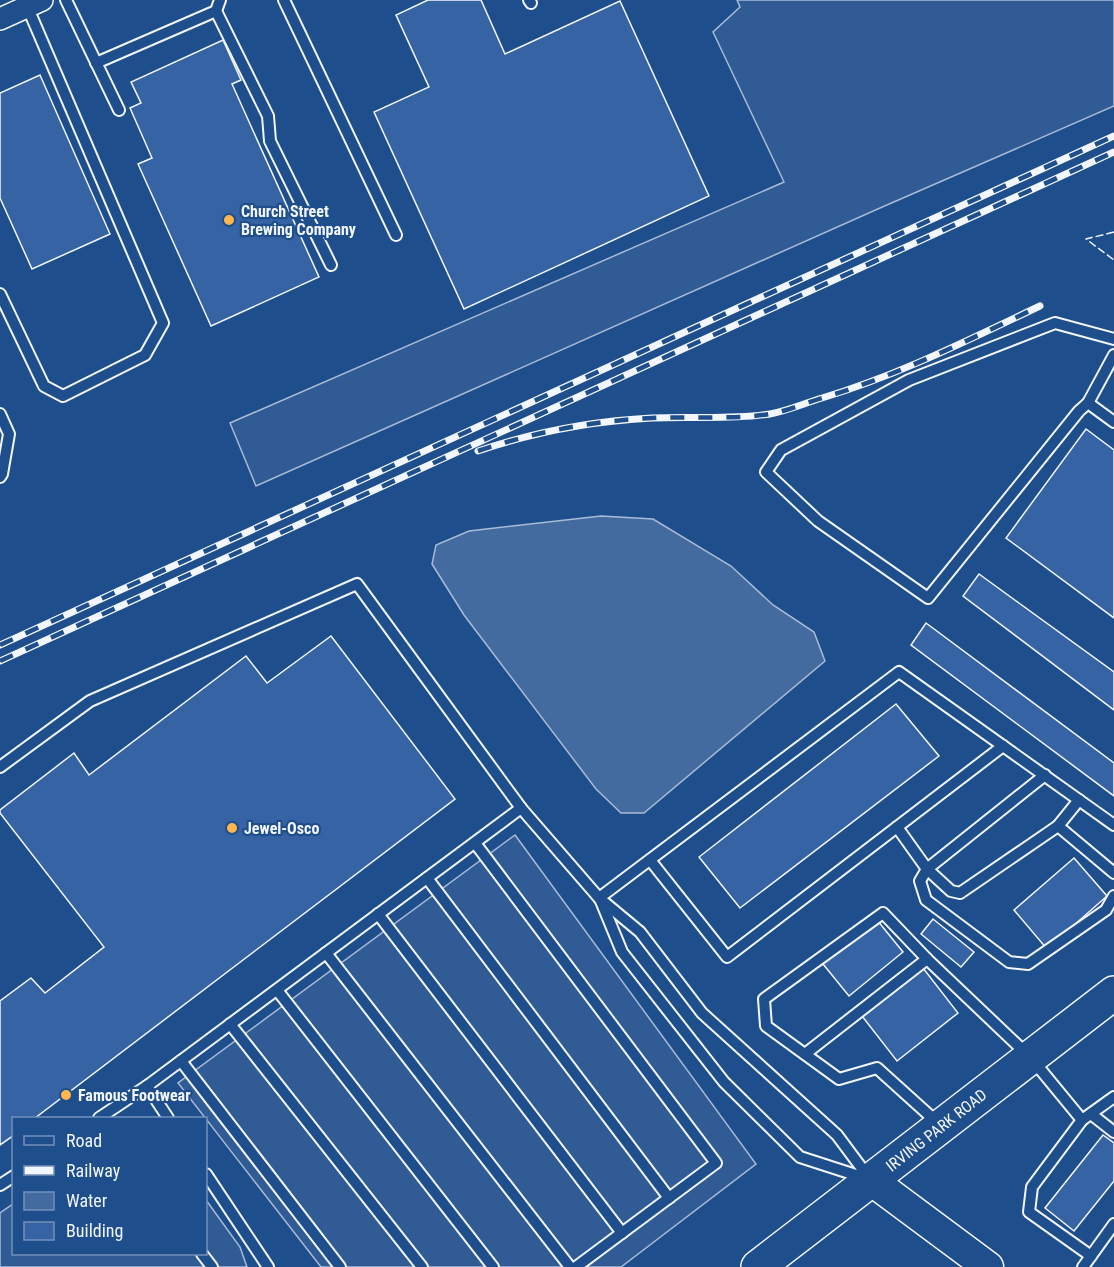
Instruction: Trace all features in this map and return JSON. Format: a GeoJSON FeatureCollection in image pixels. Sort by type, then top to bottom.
{"type":"FeatureCollection","features":[{"type":"Feature","properties":{"kind":"main road","name":"IRVING PARK ROAD"},"geometry":{"type":"LineString","coordinates":[[776,1258],[871,1180],[1114,993]]}},
{"type":"Feature","properties":{"kind":"street"},"geometry":{"type":"LineString","coordinates":[[0,19],[35,3]]}},
{"type":"Feature","properties":{"kind":"street"},"geometry":{"type":"LineString","coordinates":[[871,1180],[988,1267]]}},
{"type":"Feature","properties":{"kind":"lane"},"geometry":{"type":"LineString","coordinates":[[66,0],[119,110]]}},
{"type":"Feature","properties":{"kind":"lane"},"geometry":{"type":"LineString","coordinates":[[220,0],[216,11],[268,116],[270,141],[331,265]]}},
{"type":"Feature","properties":{"kind":"lane"},"geometry":{"type":"LineString","coordinates":[[284,0],[396,235]]}},
{"type":"Feature","properties":{"kind":"lane"},"geometry":{"type":"LineString","coordinates":[[0,294],[44,386],[63,396],[145,355],[163,323],[35,3]]}},
{"type":"Feature","properties":{"kind":"lane"},"geometry":{"type":"LineString","coordinates":[[96,63],[216,11]]}},
{"type":"Feature","properties":{"kind":"lane"},"geometry":{"type":"LineString","coordinates":[[1114,339],[1054,323],[909,381],[781,450],[766,472],[818,521],[928,598],[1079,411],[1088,404],[1114,355]]}},
{"type":"Feature","properties":{"kind":"lane"},"geometry":{"type":"LineString","coordinates":[[1088,404],[1114,422]]}},
{"type":"Feature","properties":{"kind":"lane"},"geometry":{"type":"LineString","coordinates":[[0,414],[9,434],[0,477]]}},
{"type":"Feature","properties":{"kind":"lane"},"geometry":{"type":"LineString","coordinates":[[0,767],[90,701],[357,584],[521,808],[599,898],[640,932],[702,1013],[837,1135],[871,1180]]}},
{"type":"Feature","properties":{"kind":"lane"},"geometry":{"type":"LineString","coordinates":[[599,898],[899,672],[1114,825]]}},
{"type":"Feature","properties":{"kind":"lane"},"geometry":{"type":"LineString","coordinates":[[650,860],[728,957],[1003,746]]}},
{"type":"Feature","properties":{"kind":"lane"},"geometry":{"type":"LineString","coordinates":[[1045,775],[927,869],[920,881],[926,900],[1009,962],[1028,964],[1106,910],[1114,896]]}},
{"type":"Feature","properties":{"kind":"lane"},"geometry":{"type":"LineString","coordinates":[[897,827],[927,869],[951,891],[960,893],[1058,826],[1079,800]]}},
{"type":"Feature","properties":{"kind":"lane"},"geometry":{"type":"LineString","coordinates":[[101,1117],[181,1061],[521,808]]}},
{"type":"Feature","properties":{"kind":"lane"},"geometry":{"type":"LineString","coordinates":[[1058,826],[1114,873]]}},
{"type":"Feature","properties":{"kind":"lane"},"geometry":{"type":"LineString","coordinates":[[475,843],[716,1163],[576,1267]]}},
{"type":"Feature","properties":{"kind":"lane"},"geometry":{"type":"LineString","coordinates":[[427,878],[669,1198]]}},
{"type":"Feature","properties":{"kind":"lane"},"geometry":{"type":"LineString","coordinates":[[599,898],[622,952],[724,1082],[800,1157],[871,1180]]}},
{"type":"Feature","properties":{"kind":"lane"},"geometry":{"type":"LineString","coordinates":[[941,1126],[877,1068],[839,1079],[766,1026],[764,999],[883,913],[927,959],[1031,1058],[1086,1117],[1114,1132]]}},
{"type":"Feature","properties":{"kind":"lane"},"geometry":{"type":"LineString","coordinates":[[378,914],[622,1233]]}},
{"type":"Feature","properties":{"kind":"lane"},"geometry":{"type":"LineString","coordinates":[[326,953],[570,1267]]}},
{"type":"Feature","properties":{"kind":"lane"},"geometry":{"type":"LineString","coordinates":[[805,1054],[927,959]]}},
{"type":"Feature","properties":{"kind":"lane"},"geometry":{"type":"LineString","coordinates":[[277,990],[493,1267]]}},
{"type":"Feature","properties":{"kind":"lane"},"geometry":{"type":"LineString","coordinates":[[230,1024],[422,1267]]}},
{"type":"Feature","properties":{"kind":"lane"},"geometry":{"type":"LineString","coordinates":[[181,1061],[340,1267]]}},
{"type":"Feature","properties":{"kind":"lane"},"geometry":{"type":"LineString","coordinates":[[147,1086],[167,1117]]}},
{"type":"Feature","properties":{"kind":"lane"},"geometry":{"type":"LineString","coordinates":[[1091,1256],[1029,1212],[1032,1187],[1086,1117],[1114,1097]]}},
{"type":"Feature","properties":{"kind":"lane"},"geometry":{"type":"LineString","coordinates":[[207,1176],[268,1267]]}},
{"type":"Feature","properties":{"kind":"lane"},"geometry":{"type":"LineString","coordinates":[[1083,1267],[1114,1224]]}},
{"type":"Feature","properties":{"kind":"lane"},"geometry":{"type":"LineString","coordinates":[[203,1255],[212,1267]]}},
{"type":"Feature","properties":{"kind":"shaded area"},"geometry":{"type":"Polygon","coordinates":[[[737,0],[1114,0],[1114,106],[256,486],[230,423],[784,182],[713,32],[740,7],[737,0]]]}},
{"type":"Feature","properties":{"kind":"shaded area"},"geometry":{"type":"Polygon","coordinates":[[[515,835],[756,1164],[621,1267],[321,1267],[207,1120],[207,1117],[204,1117],[178,1083],[515,835]]]}},
{"type":"Feature","properties":{"kind":"shaded area"},"geometry":{"type":"Polygon","coordinates":[[[207,1201],[240,1247],[247,1267],[0,1267],[0,1213],[12,1205],[12,1255],[207,1255],[207,1201]]]}},
{"type":"Feature","properties":{"kind":"water"},"geometry":{"type":"Polygon","coordinates":[[[601,516],[653,519],[731,566],[773,605],[814,632],[825,661],[644,813],[621,813],[596,789],[464,615],[432,564],[436,545],[469,531],[601,516]]]}},
{"type":"Feature","properties":{"kind":"building"},"geometry":{"type":"Polygon","coordinates":[[[428,0],[481,0],[505,54],[620,1],[709,196],[464,309],[374,112],[429,87],[396,15],[428,0]]]}},
{"type":"Feature","properties":{"kind":"building","name":"Church Street Brewing Company"},"geometry":{"type":"Polygon","coordinates":[[[223,40],[241,80],[232,84],[319,277],[211,326],[138,164],[152,158],[130,108],[141,103],[131,82],[223,40]]]}},
{"type":"Feature","properties":{"kind":"building"},"geometry":{"type":"Polygon","coordinates":[[[40,75],[110,234],[32,269],[0,198],[0,93],[40,75]]]}},
{"type":"Feature","properties":{"kind":"building"},"geometry":{"type":"Polygon","coordinates":[[[1086,429],[1114,450],[1114,618],[1006,538],[1086,429]]]}},
{"type":"Feature","properties":{"kind":"building"},"geometry":{"type":"Polygon","coordinates":[[[979,574],[1114,672],[1114,710],[963,596],[979,574]]]}},
{"type":"Feature","properties":{"kind":"building"},"geometry":{"type":"Polygon","coordinates":[[[926,623],[1114,763],[1114,796],[911,645],[926,623]]]}},
{"type":"Feature","properties":{"kind":"building"},"geometry":{"type":"Polygon","coordinates":[[[331,636],[455,799],[36,1117],[12,1117],[12,1136],[0,1145],[0,1001],[31,978],[45,993],[104,947],[0,813],[0,810],[74,753],[89,775],[246,656],[267,683],[331,636]]]}},
{"type":"Feature","properties":{"kind":"building"},"geometry":{"type":"Polygon","coordinates":[[[896,704],[939,756],[740,908],[699,857],[896,704]]]}},
{"type":"Feature","properties":{"kind":"building"},"geometry":{"type":"Polygon","coordinates":[[[1074,858],[1107,896],[1047,949],[1014,910],[1074,858]]]}},
{"type":"Feature","properties":{"kind":"building"},"geometry":{"type":"Polygon","coordinates":[[[933,919],[974,952],[961,967],[921,934],[933,919]]]}},
{"type":"Feature","properties":{"kind":"building"},"geometry":{"type":"Polygon","coordinates":[[[877,920],[903,952],[849,996],[823,964],[877,920]]]}},
{"type":"Feature","properties":{"kind":"building"},"geometry":{"type":"Polygon","coordinates":[[[923,968],[958,1013],[897,1061],[862,1016],[923,968]]]}},
{"type":"Feature","properties":{"kind":"building"},"geometry":{"type":"Polygon","coordinates":[[[1103,1135],[1114,1143],[1114,1181],[1074,1231],[1045,1208],[1103,1135]]]}},
{"type":"Feature","properties":{"kind":"railway"},"geometry":{"type":"LineString","coordinates":[[0,645],[1114,136]]}},
{"type":"Feature","properties":{"kind":"railway"},"geometry":{"type":"LineString","coordinates":[[0,661],[1114,152]]}},
{"type":"Feature","properties":{"kind":"railway"},"geometry":{"type":"LineString","coordinates":[[478,451],[564,428],[607,422],[652,418],[741,417],[776,413],[851,389],[906,368],[1040,306]]}},
{"type":"Feature","properties":{"kind":"fence"},"geometry":{"type":"LineString","coordinates":[[1114,232],[1086,239],[1114,260]]}},
{"type":"Feature","properties":{"kind":"place","name":"Church Street Brewing Company"},"geometry":{"type":"Point","coordinates":[229,220]}},
{"type":"Feature","properties":{"kind":"place","name":"Jewel-Osco"},"geometry":{"type":"Point","coordinates":[232,828]}},
{"type":"Feature","properties":{"kind":"place","name":"Famous Footwear"},"geometry":{"type":"Point","coordinates":[66,1095]}}]}
